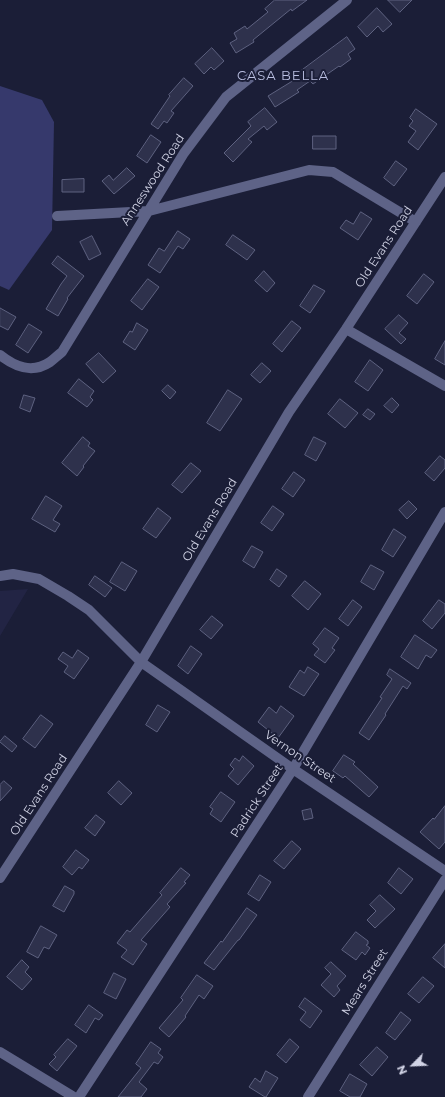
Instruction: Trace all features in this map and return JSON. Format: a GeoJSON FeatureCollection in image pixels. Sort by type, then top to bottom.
{"type":"FeatureCollection","features":[{"type":"Feature","properties":{"kind":"street","name":"Anneswood Road"},"geometry":{"type":"LineString","coordinates":[[0,355],[8,362],[21,368],[36,368],[50,362],[62,352],[184,153],[226,97],[347,0]]}},
{"type":"Feature","properties":{"kind":"street"},"geometry":{"type":"LineString","coordinates":[[57,216],[149,211],[309,170],[333,172],[416,222]]}},
{"type":"Feature","properties":{"kind":"street","name":"Old Evans Road"},"geometry":{"type":"LineString","coordinates":[[0,878],[141,662],[288,412],[346,329],[445,177]]}},
{"type":"Feature","properties":{"kind":"street"},"geometry":{"type":"LineString","coordinates":[[346,329],[445,386]]}},
{"type":"Feature","properties":{"kind":"street","name":"Padrick Street"},"geometry":{"type":"LineString","coordinates":[[79,1097],[293,769],[445,512]]}},
{"type":"Feature","properties":{"kind":"street","name":"Vernon Street"},"geometry":{"type":"LineString","coordinates":[[0,576],[13,574],[39,579],[68,596],[89,610],[141,662],[293,769],[445,871]]}},
{"type":"Feature","properties":{"kind":"street","name":"Mears Street"},"geometry":{"type":"LineString","coordinates":[[308,1097],[445,880]]}},
{"type":"Feature","properties":{"kind":"street"},"geometry":{"type":"LineString","coordinates":[[0,1052],[74,1097]]}},
{"type":"Feature","properties":{"kind":"shaded area"},"geometry":{"type":"Polygon","coordinates":[[[0,86],[42,100],[54,122],[52,230],[9,290],[0,286],[0,86]]]}},
{"type":"Feature","properties":{"kind":"shaded area"},"geometry":{"type":"Polygon","coordinates":[[[28,589],[0,636],[0,591],[28,589]]]}},
{"type":"Feature","properties":{"kind":"building"},"geometry":{"type":"Polygon","coordinates":[[[275,0],[307,0],[292,11],[291,9],[253,40],[254,42],[236,53],[230,43],[237,39],[234,33],[245,26],[247,29],[268,12],[265,9],[275,0]]]}},
{"type":"Feature","properties":{"kind":"building"},"geometry":{"type":"Polygon","coordinates":[[[388,0],[412,0],[400,12],[388,0]]]}},
{"type":"Feature","properties":{"kind":"building"},"geometry":{"type":"Polygon","coordinates":[[[377,8],[392,24],[383,32],[378,26],[367,37],[358,27],[377,8]]]}},
{"type":"Feature","properties":{"kind":"building"},"geometry":{"type":"Polygon","coordinates":[[[347,37],[355,49],[348,54],[351,59],[313,84],[310,81],[297,90],[299,92],[275,107],[268,96],[299,77],[297,74],[347,37]]]}},
{"type":"Feature","properties":{"kind":"building"},"geometry":{"type":"Polygon","coordinates":[[[212,48],[224,61],[214,70],[211,67],[204,74],[195,64],[212,48]]]}},
{"type":"Feature","properties":{"kind":"building"},"geometry":{"type":"Polygon","coordinates":[[[184,78],[193,86],[171,111],[174,113],[167,123],[164,121],[158,129],[151,124],[170,96],[169,95],[184,78]]]}},
{"type":"Feature","properties":{"kind":"building"},"geometry":{"type":"Polygon","coordinates":[[[265,108],[277,122],[267,130],[264,126],[248,139],[252,142],[233,162],[224,153],[251,126],[248,122],[265,108]]]}},
{"type":"Feature","properties":{"kind":"building"},"geometry":{"type":"Polygon","coordinates":[[[416,109],[437,124],[418,150],[408,142],[416,131],[409,126],[413,121],[410,118],[416,109]]]}},
{"type":"Feature","properties":{"kind":"building"},"geometry":{"type":"Polygon","coordinates":[[[151,135],[161,142],[147,163],[137,156],[151,135]]]}},
{"type":"Feature","properties":{"kind":"building"},"geometry":{"type":"Polygon","coordinates":[[[313,136],[336,136],[336,149],[313,149],[313,136]]]}},
{"type":"Feature","properties":{"kind":"building"},"geometry":{"type":"Polygon","coordinates":[[[396,161],[407,169],[394,186],[384,178],[396,161]]]}},
{"type":"Feature","properties":{"kind":"building"},"geometry":{"type":"Polygon","coordinates":[[[127,168],[135,176],[114,194],[102,181],[109,175],[113,180],[127,168]]]}},
{"type":"Feature","properties":{"kind":"building"},"geometry":{"type":"Polygon","coordinates":[[[84,179],[84,192],[62,192],[62,180],[84,179]]]}},
{"type":"Feature","properties":{"kind":"building"},"geometry":{"type":"Polygon","coordinates":[[[361,212],[372,219],[358,240],[340,228],[346,220],[353,224],[361,212]]]}},
{"type":"Feature","properties":{"kind":"building"},"geometry":{"type":"Polygon","coordinates":[[[178,231],[190,239],[183,249],[178,246],[160,273],[148,265],[159,248],[164,251],[178,231]]]}},
{"type":"Feature","properties":{"kind":"building"},"geometry":{"type":"Polygon","coordinates":[[[233,235],[255,250],[247,260],[226,245],[233,235]]]}},
{"type":"Feature","properties":{"kind":"building"},"geometry":{"type":"Polygon","coordinates":[[[92,236],[101,254],[89,260],[80,242],[92,236]]]}},
{"type":"Feature","properties":{"kind":"building"},"geometry":{"type":"Polygon","coordinates":[[[58,256],[84,276],[67,298],[68,299],[58,316],[46,309],[67,276],[52,264],[58,256]]]}},
{"type":"Feature","properties":{"kind":"building"},"geometry":{"type":"Polygon","coordinates":[[[264,271],[275,283],[267,292],[255,281],[264,271]]]}},
{"type":"Feature","properties":{"kind":"building"},"geometry":{"type":"Polygon","coordinates":[[[424,274],[434,282],[417,304],[407,296],[424,274]]]}},
{"type":"Feature","properties":{"kind":"building"},"geometry":{"type":"Polygon","coordinates":[[[148,279],[159,287],[142,310],[131,301],[148,279]]]}},
{"type":"Feature","properties":{"kind":"building"},"geometry":{"type":"Polygon","coordinates":[[[314,285],[325,291],[310,313],[300,306],[314,285]]]}},
{"type":"Feature","properties":{"kind":"building"},"geometry":{"type":"Polygon","coordinates":[[[0,308],[16,317],[8,330],[0,326],[0,308]]]}},
{"type":"Feature","properties":{"kind":"building"},"geometry":{"type":"Polygon","coordinates":[[[399,315],[408,323],[399,333],[406,339],[401,344],[385,329],[399,315]]]}},
{"type":"Feature","properties":{"kind":"building"},"geometry":{"type":"Polygon","coordinates":[[[292,321],[301,328],[282,352],[273,344],[292,321]]]}},
{"type":"Feature","properties":{"kind":"building"},"geometry":{"type":"Polygon","coordinates":[[[137,323],[148,330],[135,350],[123,342],[130,331],[132,332],[137,323]]]}},
{"type":"Feature","properties":{"kind":"building"},"geometry":{"type":"Polygon","coordinates":[[[29,324],[42,332],[28,353],[16,345],[29,324]]]}},
{"type":"Feature","properties":{"kind":"building"},"geometry":{"type":"Polygon","coordinates":[[[445,341],[445,365],[435,359],[445,341]]]}},
{"type":"Feature","properties":{"kind":"building"},"geometry":{"type":"Polygon","coordinates":[[[99,353],[116,371],[103,383],[86,364],[99,353]]]}},
{"type":"Feature","properties":{"kind":"building"},"geometry":{"type":"Polygon","coordinates":[[[370,360],[383,370],[368,391],[355,382],[370,360]]]}},
{"type":"Feature","properties":{"kind":"building"},"geometry":{"type":"Polygon","coordinates":[[[262,363],[271,371],[260,383],[251,375],[262,363]]]}},
{"type":"Feature","properties":{"kind":"building"},"geometry":{"type":"Polygon","coordinates":[[[79,379],[94,391],[90,397],[93,400],[87,407],[68,393],[79,379]]]}},
{"type":"Feature","properties":{"kind":"building"},"geometry":{"type":"Polygon","coordinates":[[[168,385],[176,392],[170,399],[162,391],[168,385]]]}},
{"type":"Feature","properties":{"kind":"building"},"geometry":{"type":"Polygon","coordinates":[[[228,390],[242,399],[220,431],[207,423],[228,390]]]}},
{"type":"Feature","properties":{"kind":"building"},"geometry":{"type":"Polygon","coordinates":[[[24,395],[35,398],[30,412],[20,408],[24,395]]]}},
{"type":"Feature","properties":{"kind":"building"},"geometry":{"type":"Polygon","coordinates":[[[392,398],[399,405],[392,413],[384,406],[392,398]]]}},
{"type":"Feature","properties":{"kind":"building"},"geometry":{"type":"Polygon","coordinates":[[[340,399],[358,413],[345,428],[328,414],[340,399]]]}},
{"type":"Feature","properties":{"kind":"building"},"geometry":{"type":"Polygon","coordinates":[[[368,409],[375,414],[370,420],[363,415],[368,409]]]}},
{"type":"Feature","properties":{"kind":"building"},"geometry":{"type":"Polygon","coordinates":[[[83,437],[90,443],[88,446],[95,451],[77,476],[62,463],[83,437]]]}},
{"type":"Feature","properties":{"kind":"building"},"geometry":{"type":"Polygon","coordinates":[[[314,437],[326,443],[316,461],[305,455],[314,437]]]}},
{"type":"Feature","properties":{"kind":"building"},"geometry":{"type":"Polygon","coordinates":[[[440,456],[445,460],[445,468],[434,481],[425,473],[440,456]]]}},
{"type":"Feature","properties":{"kind":"building"},"geometry":{"type":"Polygon","coordinates":[[[191,463],[201,471],[182,493],[172,485],[191,463]]]}},
{"type":"Feature","properties":{"kind":"building"},"geometry":{"type":"Polygon","coordinates":[[[294,472],[305,480],[293,497],[282,489],[294,472]]]}},
{"type":"Feature","properties":{"kind":"building"},"geometry":{"type":"Polygon","coordinates":[[[46,496],[62,506],[53,520],[60,524],[55,532],[32,519],[46,496]]]}},
{"type":"Feature","properties":{"kind":"building"},"geometry":{"type":"Polygon","coordinates":[[[409,501],[417,509],[407,519],[399,510],[409,501]]]}},
{"type":"Feature","properties":{"kind":"building"},"geometry":{"type":"Polygon","coordinates":[[[273,506],[284,514],[272,531],[261,523],[273,506]]]}},
{"type":"Feature","properties":{"kind":"building"},"geometry":{"type":"Polygon","coordinates":[[[158,508],[171,518],[156,538],[143,529],[158,508]]]}},
{"type":"Feature","properties":{"kind":"building"},"geometry":{"type":"Polygon","coordinates":[[[394,529],[406,537],[393,557],[382,550],[394,529]]]}},
{"type":"Feature","properties":{"kind":"building"},"geometry":{"type":"Polygon","coordinates":[[[252,546],[263,552],[254,568],[243,561],[252,546]]]}},
{"type":"Feature","properties":{"kind":"building"},"geometry":{"type":"Polygon","coordinates":[[[122,562],[137,571],[125,591],[110,582],[122,562]]]}},
{"type":"Feature","properties":{"kind":"building"},"geometry":{"type":"Polygon","coordinates":[[[371,565],[384,572],[374,590],[361,582],[371,565]]]}},
{"type":"Feature","properties":{"kind":"building"},"geometry":{"type":"Polygon","coordinates":[[[277,569],[287,576],[279,587],[270,580],[277,569]]]}},
{"type":"Feature","properties":{"kind":"building"},"geometry":{"type":"Polygon","coordinates":[[[95,576],[112,588],[105,597],[89,585],[95,576]]]}},
{"type":"Feature","properties":{"kind":"building"},"geometry":{"type":"Polygon","coordinates":[[[305,581],[321,594],[308,610],[292,596],[305,581]]]}},
{"type":"Feature","properties":{"kind":"building"},"geometry":{"type":"Polygon","coordinates":[[[353,600],[362,607],[348,626],[339,619],[353,600]]]}},
{"type":"Feature","properties":{"kind":"building"},"geometry":{"type":"Polygon","coordinates":[[[439,600],[445,604],[445,613],[432,629],[423,621],[439,600]]]}},
{"type":"Feature","properties":{"kind":"building"},"geometry":{"type":"Polygon","coordinates":[[[212,616],[223,625],[211,639],[200,630],[212,616]]]}},
{"type":"Feature","properties":{"kind":"building"},"geometry":{"type":"Polygon","coordinates":[[[325,628],[339,638],[332,648],[335,650],[325,663],[314,655],[319,649],[313,644],[325,628]]]}},
{"type":"Feature","properties":{"kind":"building"},"geometry":{"type":"Polygon","coordinates":[[[415,635],[437,650],[431,658],[426,655],[418,669],[401,657],[415,635]]]}},
{"type":"Feature","properties":{"kind":"building"},"geometry":{"type":"Polygon","coordinates":[[[191,646],[202,654],[188,674],[178,666],[191,646]]]}},
{"type":"Feature","properties":{"kind":"building"},"geometry":{"type":"Polygon","coordinates":[[[78,650],[89,658],[74,679],[64,672],[68,666],[58,659],[63,652],[72,658],[78,650]]]}},
{"type":"Feature","properties":{"kind":"building"},"geometry":{"type":"Polygon","coordinates":[[[308,667],[319,674],[304,696],[289,687],[300,670],[304,673],[308,667]]]}},
{"type":"Feature","properties":{"kind":"building"},"geometry":{"type":"Polygon","coordinates":[[[390,669],[411,683],[407,689],[403,686],[369,740],[359,733],[382,698],[380,697],[392,679],[387,675],[390,669]]]}},
{"type":"Feature","properties":{"kind":"building"},"geometry":{"type":"Polygon","coordinates":[[[158,705],[170,712],[157,732],[146,725],[158,705]]]}},
{"type":"Feature","properties":{"kind":"building"},"geometry":{"type":"Polygon","coordinates":[[[281,706],[294,716],[278,738],[258,722],[269,707],[276,713],[281,706]]]}},
{"type":"Feature","properties":{"kind":"building"},"geometry":{"type":"Polygon","coordinates":[[[41,715],[53,724],[35,748],[23,739],[41,715]]]}},
{"type":"Feature","properties":{"kind":"building"},"geometry":{"type":"Polygon","coordinates":[[[5,736],[17,746],[12,752],[0,742],[5,736]]]}},
{"type":"Feature","properties":{"kind":"building"},"geometry":{"type":"Polygon","coordinates":[[[344,755],[355,762],[353,764],[378,787],[369,797],[345,776],[343,778],[333,771],[344,755]]]}},
{"type":"Feature","properties":{"kind":"building"},"geometry":{"type":"Polygon","coordinates":[[[243,756],[254,766],[238,785],[228,776],[234,769],[230,765],[235,758],[239,761],[243,756]]]}},
{"type":"Feature","properties":{"kind":"building"},"geometry":{"type":"Polygon","coordinates":[[[4,781],[12,788],[0,801],[0,785],[4,781]]]}},
{"type":"Feature","properties":{"kind":"building"},"geometry":{"type":"Polygon","coordinates":[[[119,781],[132,793],[121,805],[108,793],[119,781]]]}},
{"type":"Feature","properties":{"kind":"building"},"geometry":{"type":"Polygon","coordinates":[[[221,792],[235,802],[221,822],[210,814],[213,809],[210,807],[221,792]]]}},
{"type":"Feature","properties":{"kind":"building"},"geometry":{"type":"Polygon","coordinates":[[[445,806],[445,842],[439,849],[420,832],[445,806]]]}},
{"type":"Feature","properties":{"kind":"building"},"geometry":{"type":"Polygon","coordinates":[[[311,809],[313,818],[304,820],[302,811],[311,809]]]}},
{"type":"Feature","properties":{"kind":"building"},"geometry":{"type":"Polygon","coordinates":[[[96,815],[105,822],[95,836],[85,828],[96,815]]]}},
{"type":"Feature","properties":{"kind":"building"},"geometry":{"type":"Polygon","coordinates":[[[292,841],[301,849],[284,869],[274,861],[292,841]]]}},
{"type":"Feature","properties":{"kind":"building"},"geometry":{"type":"Polygon","coordinates":[[[76,850],[89,860],[82,869],[79,867],[72,875],[63,867],[76,850]]]}},
{"type":"Feature","properties":{"kind":"building"},"geometry":{"type":"Polygon","coordinates":[[[181,868],[190,875],[184,882],[186,883],[167,904],[170,907],[141,940],[147,944],[133,965],[121,957],[127,950],[117,943],[127,930],[130,932],[162,895],[160,893],[181,868]]]}},
{"type":"Feature","properties":{"kind":"building"},"geometry":{"type":"Polygon","coordinates":[[[399,868],[413,879],[401,894],[388,883],[399,868]]]}},
{"type":"Feature","properties":{"kind":"building"},"geometry":{"type":"Polygon","coordinates":[[[260,875],[271,882],[259,901],[248,894],[260,875]]]}},
{"type":"Feature","properties":{"kind":"building"},"geometry":{"type":"Polygon","coordinates":[[[65,886],[74,891],[74,894],[64,912],[53,906],[65,886]]]}},
{"type":"Feature","properties":{"kind":"building"},"geometry":{"type":"Polygon","coordinates":[[[380,895],[395,909],[375,928],[367,920],[376,911],[370,905],[380,895]]]}},
{"type":"Feature","properties":{"kind":"building"},"geometry":{"type":"Polygon","coordinates":[[[247,908],[257,915],[239,940],[214,970],[204,963],[221,941],[222,942],[247,908]]]}},
{"type":"Feature","properties":{"kind":"building"},"geometry":{"type":"Polygon","coordinates":[[[41,926],[57,935],[49,949],[44,947],[38,958],[27,952],[41,926]]]}},
{"type":"Feature","properties":{"kind":"building"},"geometry":{"type":"Polygon","coordinates":[[[356,932],[368,941],[368,944],[366,945],[370,948],[365,955],[362,952],[356,960],[342,950],[356,932]]]}},
{"type":"Feature","properties":{"kind":"building"},"geometry":{"type":"Polygon","coordinates":[[[445,944],[445,968],[433,958],[445,944]]]}},
{"type":"Feature","properties":{"kind":"building"},"geometry":{"type":"Polygon","coordinates":[[[22,960],[29,967],[25,972],[32,979],[22,990],[7,977],[22,960]]]}},
{"type":"Feature","properties":{"kind":"building"},"geometry":{"type":"Polygon","coordinates":[[[331,962],[346,976],[337,986],[340,990],[334,997],[321,985],[331,974],[325,968],[331,962]]]}},
{"type":"Feature","properties":{"kind":"building"},"geometry":{"type":"Polygon","coordinates":[[[114,973],[126,979],[116,999],[104,993],[114,973]]]}},
{"type":"Feature","properties":{"kind":"building"},"geometry":{"type":"Polygon","coordinates":[[[197,975],[213,986],[204,999],[199,995],[185,1016],[186,1017],[169,1037],[159,1028],[183,1000],[181,998],[197,975]]]}},
{"type":"Feature","properties":{"kind":"building"},"geometry":{"type":"Polygon","coordinates":[[[423,977],[434,986],[419,1003],[408,994],[423,977]]]}},
{"type":"Feature","properties":{"kind":"building"},"geometry":{"type":"Polygon","coordinates":[[[305,998],[322,1011],[310,1028],[300,1020],[306,1012],[299,1007],[305,998]]]}},
{"type":"Feature","properties":{"kind":"building"},"geometry":{"type":"Polygon","coordinates":[[[89,1005],[103,1015],[99,1020],[95,1018],[86,1033],[75,1025],[89,1005]]]}},
{"type":"Feature","properties":{"kind":"building"},"geometry":{"type":"Polygon","coordinates":[[[401,1012],[411,1020],[395,1040],[386,1033],[401,1012]]]}},
{"type":"Feature","properties":{"kind":"building"},"geometry":{"type":"Polygon","coordinates":[[[68,1039],[77,1046],[57,1071],[49,1064],[56,1057],[54,1055],[68,1039]]]}},
{"type":"Feature","properties":{"kind":"building"},"geometry":{"type":"Polygon","coordinates":[[[290,1039],[299,1047],[286,1063],[277,1055],[290,1039]]]}},
{"type":"Feature","properties":{"kind":"building"},"geometry":{"type":"Polygon","coordinates":[[[151,1042],[161,1049],[158,1053],[163,1057],[158,1064],[154,1062],[139,1082],[147,1089],[141,1097],[118,1097],[141,1068],[136,1064],[151,1042]]]}},
{"type":"Feature","properties":{"kind":"building"},"geometry":{"type":"Polygon","coordinates":[[[377,1047],[388,1057],[372,1076],[360,1065],[377,1047]]]}},
{"type":"Feature","properties":{"kind":"building"},"geometry":{"type":"Polygon","coordinates":[[[266,1071],[278,1078],[265,1097],[249,1087],[255,1078],[260,1082],[266,1071]]]}},
{"type":"Feature","properties":{"kind":"building"},"geometry":{"type":"Polygon","coordinates":[[[350,1074],[367,1084],[360,1097],[350,1097],[340,1091],[350,1074]]]}},
{"type":"Feature","properties":{"kind":"district","name":"CASA BELLA"},"geometry":{"type":"Point","coordinates":[283,76]}}]}
